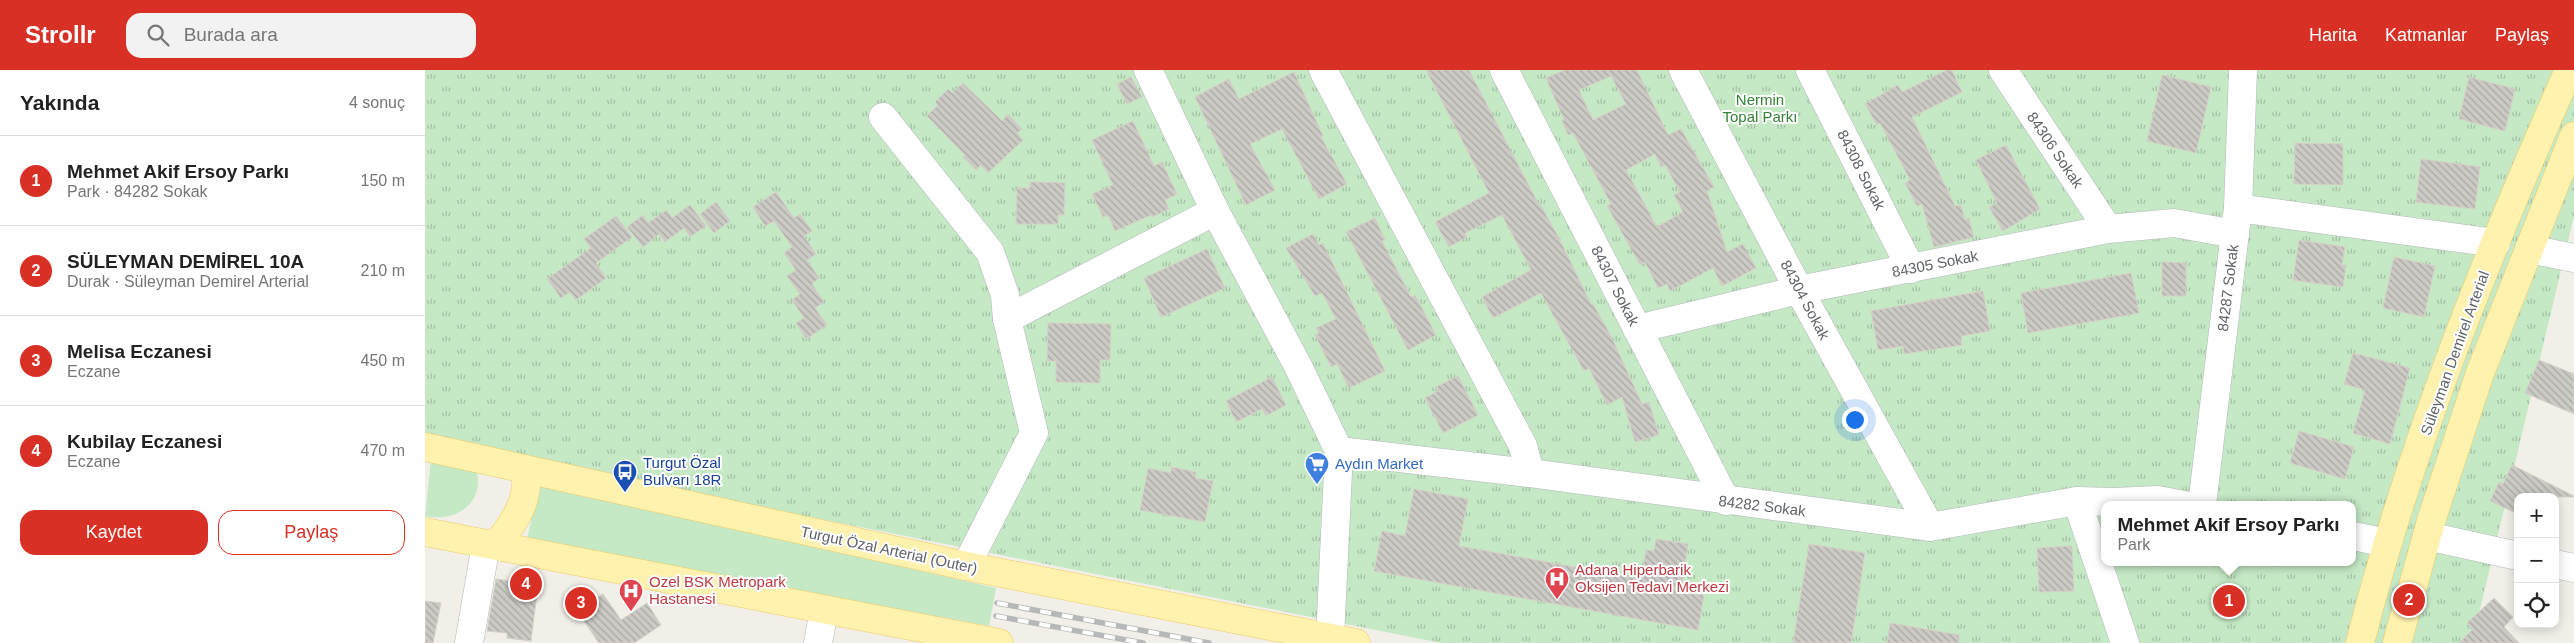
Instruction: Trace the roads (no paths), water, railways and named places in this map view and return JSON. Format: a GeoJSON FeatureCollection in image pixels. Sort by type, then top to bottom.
{"type":"FeatureCollection","features":[{"type":"Feature","properties":{"kind":"main road","name":"Süleyman Demirel Arterial"},"geometry":{"type":"LineString","coordinates":[[2360,643],[2387,543],[2446,370],[2527,164],[2569,70]]}},
{"type":"Feature","properties":{"kind":"main road","name":"Süleyman Demirel Arterial"},"geometry":{"type":"LineString","coordinates":[[2397,643],[2427,536],[2480,373],[2574,136]]}},
{"type":"Feature","properties":{"kind":"main road","name":"Turgut Özal Arterial (Outer)"},"geometry":{"type":"LineString","coordinates":[[425,447],[625,493],[966,566],[1343,640]]}},
{"type":"Feature","properties":{"kind":"main road"},"geometry":{"type":"LineString","coordinates":[[491,544],[515,521],[525,497],[527,479],[525,469]]}},
{"type":"Feature","properties":{"kind":"main road"},"geometry":{"type":"LineString","coordinates":[[425,532],[999,643]]}},
{"type":"Feature","properties":{"kind":"street"},"geometry":{"type":"LineString","coordinates":[[1148,70],[1215,211],[1298,366],[1339,450],[1343,640]]}},
{"type":"Feature","properties":{"kind":"street"},"geometry":{"type":"LineString","coordinates":[[1323,70],[1523,446],[1530,473]]}},
{"type":"Feature","properties":{"kind":"street","name":"84307 Sokak"},"geometry":{"type":"LineString","coordinates":[[1504,70],[1726,502]]}},
{"type":"Feature","properties":{"kind":"street","name":"84304 Sokak"},"geometry":{"type":"LineString","coordinates":[[1683,70],[1799,290],[1930,527]]}},
{"type":"Feature","properties":{"kind":"street","name":"84308 Sokak"},"geometry":{"type":"LineString","coordinates":[[1810,70],[1911,269]]}},
{"type":"Feature","properties":{"kind":"street","name":"84306 Sokak"},"geometry":{"type":"LineString","coordinates":[[2003,70],[2108,229]]}},
{"type":"Feature","properties":{"kind":"street","name":"84287 Sokak"},"geometry":{"type":"LineString","coordinates":[[2202,501],[2236,221],[2243,70]]}},
{"type":"Feature","properties":{"kind":"street"},"geometry":{"type":"LineString","coordinates":[[883,117],[990,252],[1005,295],[1007,319],[1034,433],[966,566]]}},
{"type":"Feature","properties":{"kind":"street"},"geometry":{"type":"LineString","coordinates":[[1007,319],[1215,211]]}},
{"type":"Feature","properties":{"kind":"street","name":"84305 Sokak"},"geometry":{"type":"LineString","coordinates":[[1637,328],[1799,290],[2108,229],[2174,223],[2236,221],[2496,244]]}},
{"type":"Feature","properties":{"kind":"street"},"geometry":{"type":"LineString","coordinates":[[2529,249],[2574,258]]}},
{"type":"Feature","properties":{"kind":"street","name":"84282 Sokak"},"geometry":{"type":"LineString","coordinates":[[1339,450],[1530,473],[1726,502],[1930,527],[2077,500],[2101,501]]}},
{"type":"Feature","properties":{"kind":"street"},"geometry":{"type":"LineString","coordinates":[[2077,500],[2125,643]]}},
{"type":"Feature","properties":{"kind":"street","name":"84282 Sokak"},"geometry":{"type":"LineString","coordinates":[[2136,501],[2163,501]]}},
{"type":"Feature","properties":{"kind":"street"},"geometry":{"type":"LineString","coordinates":[[2427,536],[2514,555]]}},
{"type":"Feature","properties":{"kind":"street"},"geometry":{"type":"LineString","coordinates":[[2356,537],[2387,543]]}},
{"type":"Feature","properties":{"kind":"street"},"geometry":{"type":"LineString","coordinates":[[469,643],[491,544]]}},
{"type":"Feature","properties":{"kind":"street"},"geometry":{"type":"LineString","coordinates":[[2559,565],[2574,568]]}},
{"type":"Feature","properties":{"kind":"street"},"geometry":{"type":"LineString","coordinates":[[818,643],[825,610]]}},
{"type":"Feature","properties":{"kind":"railway"},"geometry":{"type":"LineString","coordinates":[[997,603],[1209,643]]}},
{"type":"Feature","properties":{"kind":"railway"},"geometry":{"type":"LineString","coordinates":[[996,616],[1143,643]]}},
{"type":"Feature","properties":{"kind":"place","name":"Aydın Market"},"geometry":{"type":"Point","coordinates":[1317,485]}},
{"type":"Feature","properties":{"kind":"place","name":"Turgut Özal Bulvarı 18R"},"geometry":{"type":"Point","coordinates":[625,493]}},
{"type":"Feature","properties":{"kind":"place","name":"Kubilay Eczanesi"},"geometry":{"type":"Point","coordinates":[526,584]}},
{"type":"Feature","properties":{"kind":"place","name":"Adana Hiperbarik Oksijen Tedavi Merkezi"},"geometry":{"type":"Point","coordinates":[1557,600]}},
{"type":"Feature","properties":{"kind":"place","name":"SÜLEYMAN DEMİREL 10A"},"geometry":{"type":"Point","coordinates":[2409,600]}},
{"type":"Feature","properties":{"kind":"place","name":"Mehmet Akif Ersoy Parkı"},"geometry":{"type":"Point","coordinates":[2229,601]}},
{"type":"Feature","properties":{"kind":"place","name":"Melisa Eczanesi"},"geometry":{"type":"Point","coordinates":[581,603]}},
{"type":"Feature","properties":{"kind":"place","name":"Ozel BSK Metropark Hastanesi"},"geometry":{"type":"Point","coordinates":[631,612]}},
{"type":"Feature","properties":{"kind":"park label","name":"Nermin Topal Parkı"},"geometry":{"type":"Point","coordinates":[1760,108]}}]}
